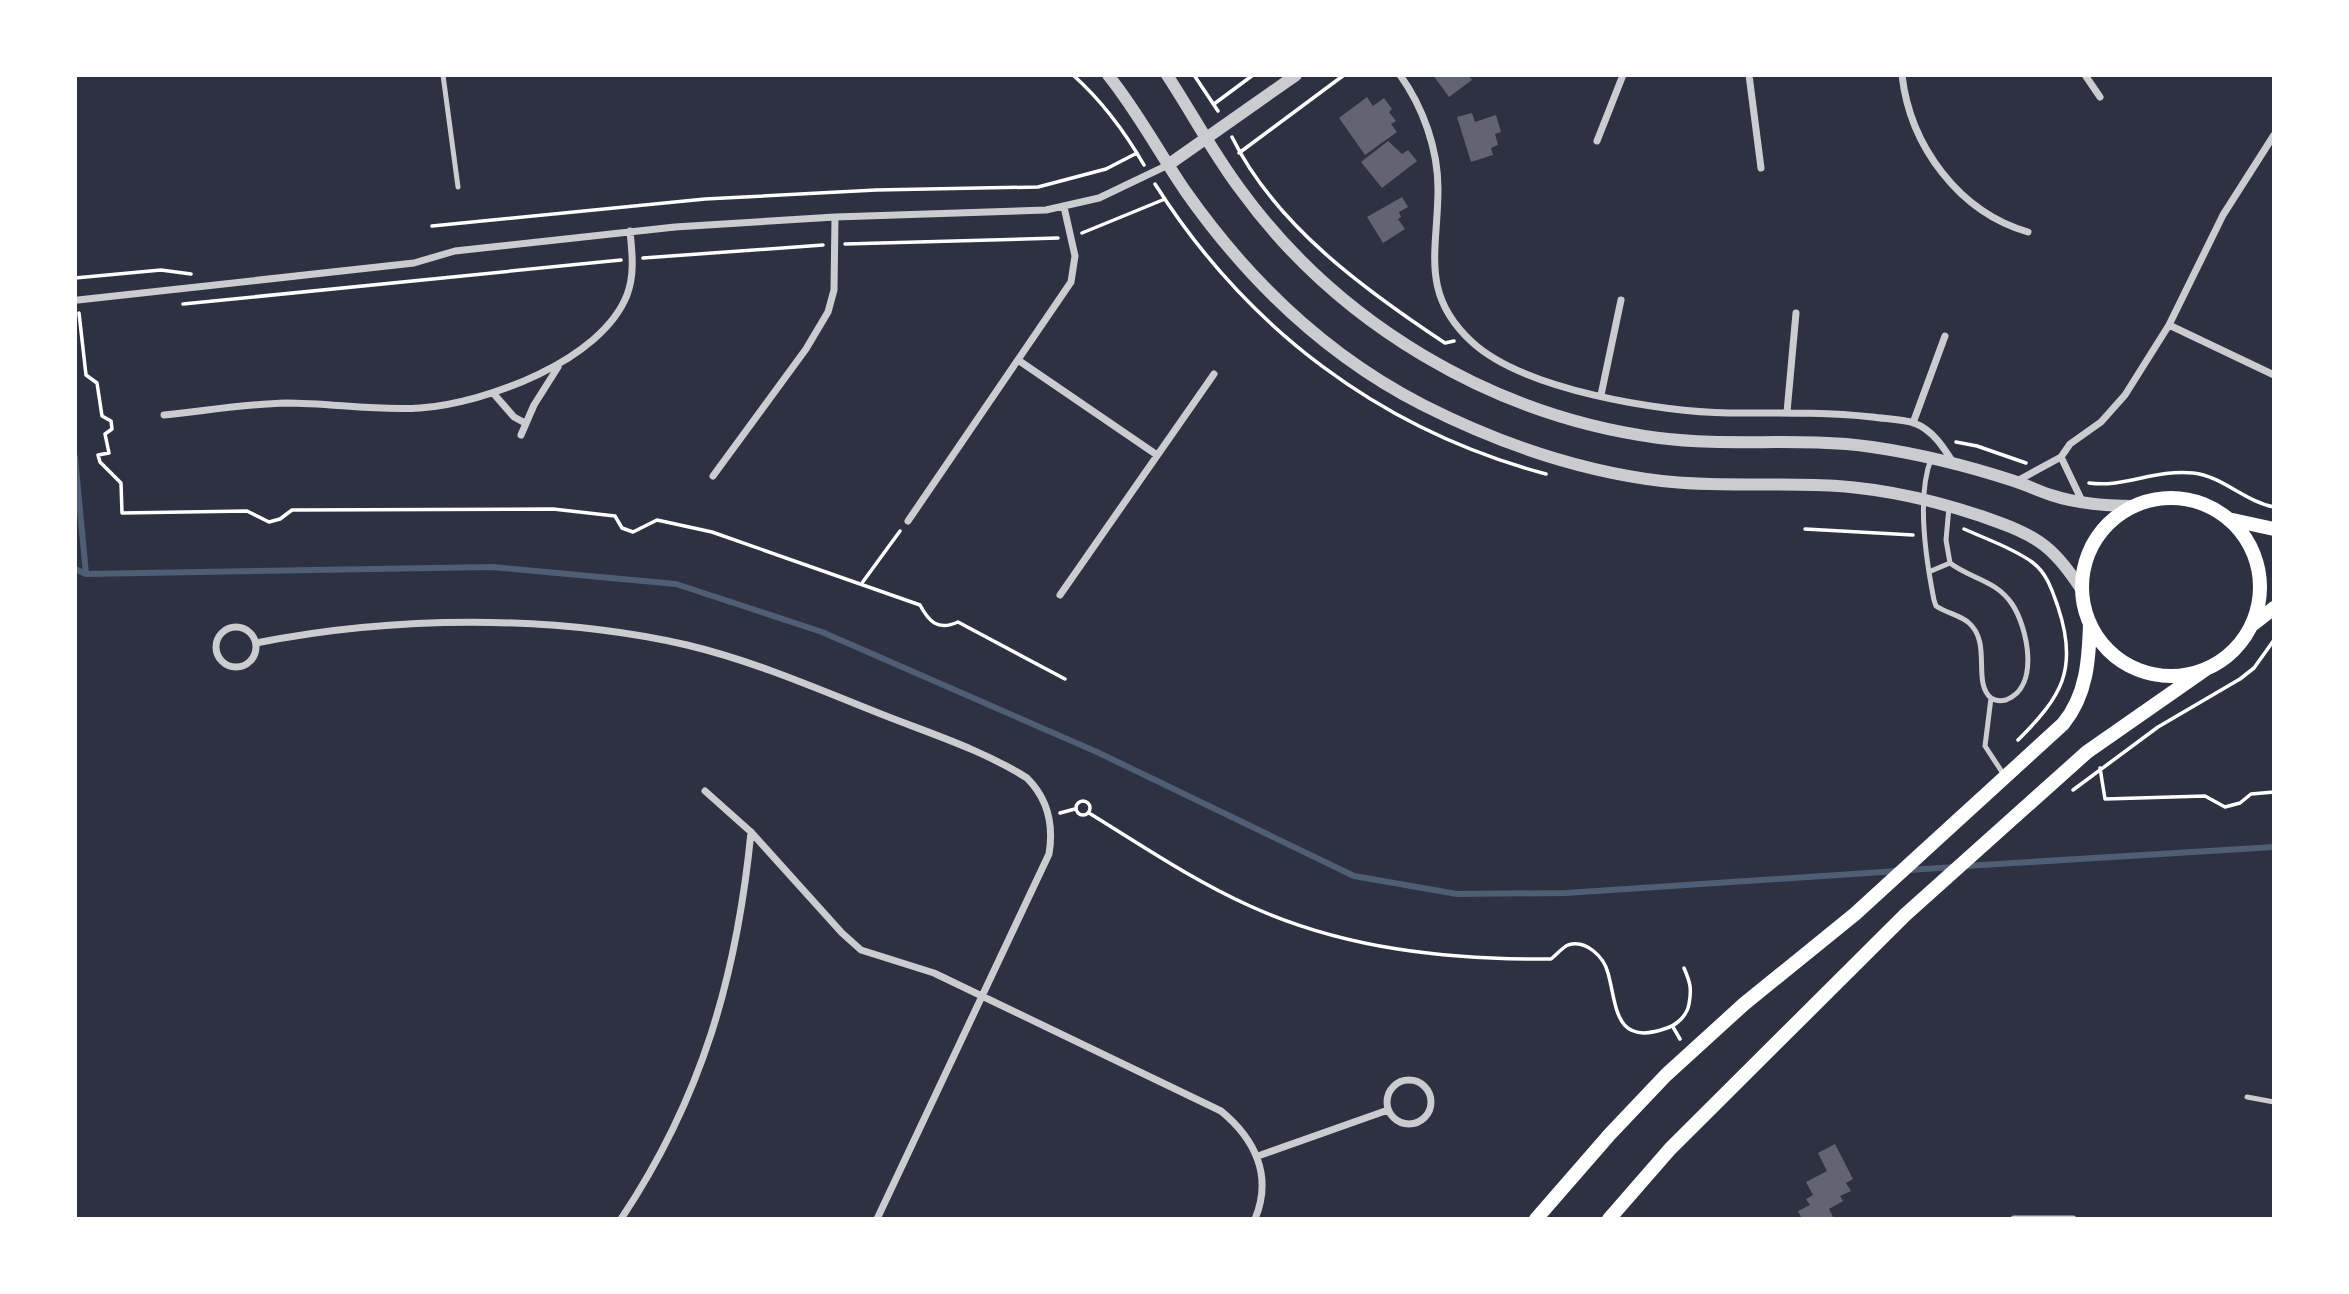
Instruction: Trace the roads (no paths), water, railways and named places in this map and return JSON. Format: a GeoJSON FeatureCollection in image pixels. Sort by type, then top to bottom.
{"type":"FeatureCollection","features":[{"type":"Feature","properties":{"kind":"main road"},"geometry":{"type":"LineString","coordinates":[[1536,1219],[1610,1133],[1666,1075],[1744,1004],[1855,914],[2063,724],[2076,705],[2087,667],[2090,623],[2082,590],[2085,564],[2095,540],[2112,520],[2134,506],[2162,499],[2183,499],[2204,505],[2228,519],[2274,529]]}},
{"type":"Feature","properties":{"kind":"main road"},"geometry":{"type":"LineString","coordinates":[[2228,519],[2247,542],[2258,569],[2259,598],[2251,626]]}},
{"type":"Feature","properties":{"kind":"main road"},"geometry":{"type":"LineString","coordinates":[[1609,1219],[1670,1149],[1905,915],[2087,752],[2227,656],[2251,626],[2274,608]]}},
{"type":"Feature","properties":{"kind":"main road"},"geometry":{"type":"LineString","coordinates":[[2090,623],[2105,646],[2139,670],[2179,676],[2206,669]]}},
{"type":"Feature","properties":{"kind":"street"},"geometry":{"type":"LineString","coordinates":[[1108,75],[1140,117],[1168,165],[1228,248],[1303,323],[1370,374],[1459,423],[1559,459],[1660,481],[1723,485],[1818,485],[1924,499],[1949,505],[2030,536],[2057,557],[2082,590]]}},
{"type":"Feature","properties":{"kind":"street"},"geometry":{"type":"LineString","coordinates":[[1167,75],[1207,141],[1256,210],[1314,274],[1384,330],[1442,366],[1486,389],[1570,420],[1634,434],[1720,443],[1847,444],[1955,464],[2083,503],[2134,506]]}},
{"type":"Feature","properties":{"kind":"street"},"geometry":{"type":"LineString","coordinates":[[78,300],[414,263],[455,251],[631,231],[835,217],[1028,212],[1064,207],[1099,198],[1150,176],[1207,141],[1297,75]]}},
{"type":"Feature","properties":{"kind":"street"},"geometry":{"type":"LineString","coordinates":[[1400,75],[1424,121],[1436,164],[1438,188],[1432,255],[1436,280],[1447,309],[1465,334],[1485,352],[1556,384],[1685,410],[1787,412],[1913,423],[1936,439],[1955,464]]}},
{"type":"Feature","properties":{"kind":"street"},"geometry":{"type":"LineString","coordinates":[[1597,141],[1623,75]]}},
{"type":"Feature","properties":{"kind":"street"},"geometry":{"type":"LineString","coordinates":[[1748,75],[1761,168]]}},
{"type":"Feature","properties":{"kind":"street"},"geometry":{"type":"LineString","coordinates":[[1902,75],[1913,123],[1941,173],[1983,212],[2028,232]]}},
{"type":"Feature","properties":{"kind":"street"},"geometry":{"type":"LineString","coordinates":[[2085,75],[2100,97]]}},
{"type":"Feature","properties":{"kind":"street"},"geometry":{"type":"LineString","coordinates":[[2017,481],[2044,469],[2061,457],[2075,439],[2114,410],[2169,325],[2218,225],[2274,135]]}},
{"type":"Feature","properties":{"kind":"street"},"geometry":{"type":"LineString","coordinates":[[908,521],[1074,274],[1075,256],[1064,207]]}},
{"type":"Feature","properties":{"kind":"street"},"geometry":{"type":"LineString","coordinates":[[713,475],[823,322],[834,290],[835,217]]}},
{"type":"Feature","properties":{"kind":"street"},"geometry":{"type":"LineString","coordinates":[[164,415],[285,403],[380,410],[424,408],[493,393],[559,366],[596,335],[621,306],[632,271],[631,231]]}},
{"type":"Feature","properties":{"kind":"street"},"geometry":{"type":"LineString","coordinates":[[1601,395],[1621,300]]}},
{"type":"Feature","properties":{"kind":"street"},"geometry":{"type":"LineString","coordinates":[[1787,412],[1797,313]]}},
{"type":"Feature","properties":{"kind":"street"},"geometry":{"type":"LineString","coordinates":[[2169,325],[2274,375]]}},
{"type":"Feature","properties":{"kind":"street"},"geometry":{"type":"LineString","coordinates":[[1913,423],[1945,336]]}},
{"type":"Feature","properties":{"kind":"street"},"geometry":{"type":"LineString","coordinates":[[1018,360],[1157,455]]}},
{"type":"Feature","properties":{"kind":"street"},"geometry":{"type":"LineString","coordinates":[[521,435],[559,366]]}},
{"type":"Feature","properties":{"kind":"street"},"geometry":{"type":"LineString","coordinates":[[1060,595],[1214,374]]}},
{"type":"Feature","properties":{"kind":"street"},"geometry":{"type":"LineString","coordinates":[[493,393],[514,417],[525,424]]}},
{"type":"Feature","properties":{"kind":"street"},"geometry":{"type":"LineString","coordinates":[[2061,457],[2083,503]]}},
{"type":"Feature","properties":{"kind":"street"},"geometry":{"type":"LineString","coordinates":[[256,643],[329,629],[444,624],[552,627],[630,635],[687,645],[765,668],[1009,767],[1027,778],[1041,794],[1049,816],[1051,840],[1044,866],[877,1219]]}},
{"type":"Feature","properties":{"kind":"street"},"geometry":{"type":"LineString","coordinates":[[232,627],[249,632],[256,643],[251,661],[240,667],[227,666],[216,651],[217,639],[232,627]]}},
{"type":"Feature","properties":{"kind":"street"},"geometry":{"type":"LineString","coordinates":[[705,791],[751,832],[850,942],[869,953],[910,963],[1221,1111],[1244,1132],[1258,1156],[1262,1189],[1255,1219]]}},
{"type":"Feature","properties":{"kind":"street"},"geometry":{"type":"LineString","coordinates":[[621,1219],[671,1134],[715,1031],[738,935],[751,832]]}},
{"type":"Feature","properties":{"kind":"street"},"geometry":{"type":"LineString","coordinates":[[1417,1082],[1428,1091],[1428,1112],[1418,1122],[1397,1121],[1388,1110],[1388,1096],[1396,1084],[1417,1082]]}},
{"type":"Feature","properties":{"kind":"street"},"geometry":{"type":"LineString","coordinates":[[1258,1156],[1388,1110]]}},
{"type":"Feature","properties":{"kind":"street"},"geometry":{"type":"LineString","coordinates":[[2014,1219],[2073,1219]]}},
{"type":"Feature","properties":{"kind":"lane"},"geometry":{"type":"LineString","coordinates":[[443,75],[458,187]]}},
{"type":"Feature","properties":{"kind":"lane"},"geometry":{"type":"LineString","coordinates":[[1931,459],[1924,484],[1925,536],[1936,606],[1968,622],[1976,631],[1982,656],[1984,688],[1991,698],[1998,701],[2008,699],[2017,691],[2024,677],[2027,648],[2019,615],[1999,590],[1985,579],[1950,563],[1931,570]]}},
{"type":"Feature","properties":{"kind":"lane"},"geometry":{"type":"LineString","coordinates":[[1949,505],[1946,540],[1950,563]]}},
{"type":"Feature","properties":{"kind":"lane"},"geometry":{"type":"LineString","coordinates":[[1991,698],[1985,747],[2006,777]]}},
{"type":"Feature","properties":{"kind":"lane"},"geometry":{"type":"LineString","coordinates":[[2247,1097],[2274,1102]]}},
{"type":"Feature","properties":{"kind":"waterway"},"geometry":{"type":"LineString","coordinates":[[75,457],[86,574]]}},
{"type":"Feature","properties":{"kind":"waterway"},"geometry":{"type":"LineString","coordinates":[[75,569],[86,574],[492,567],[676,584],[822,632],[1097,752],[1354,876],[1457,894],[1566,893],[1898,871]]}},
{"type":"Feature","properties":{"kind":"waterway"},"geometry":{"type":"LineString","coordinates":[[1965,866],[2274,847]]}},
{"type":"Feature","properties":{"kind":"waterway"},"geometry":{"type":"LineString","coordinates":[[1909,870],[1954,867]]}}]}
